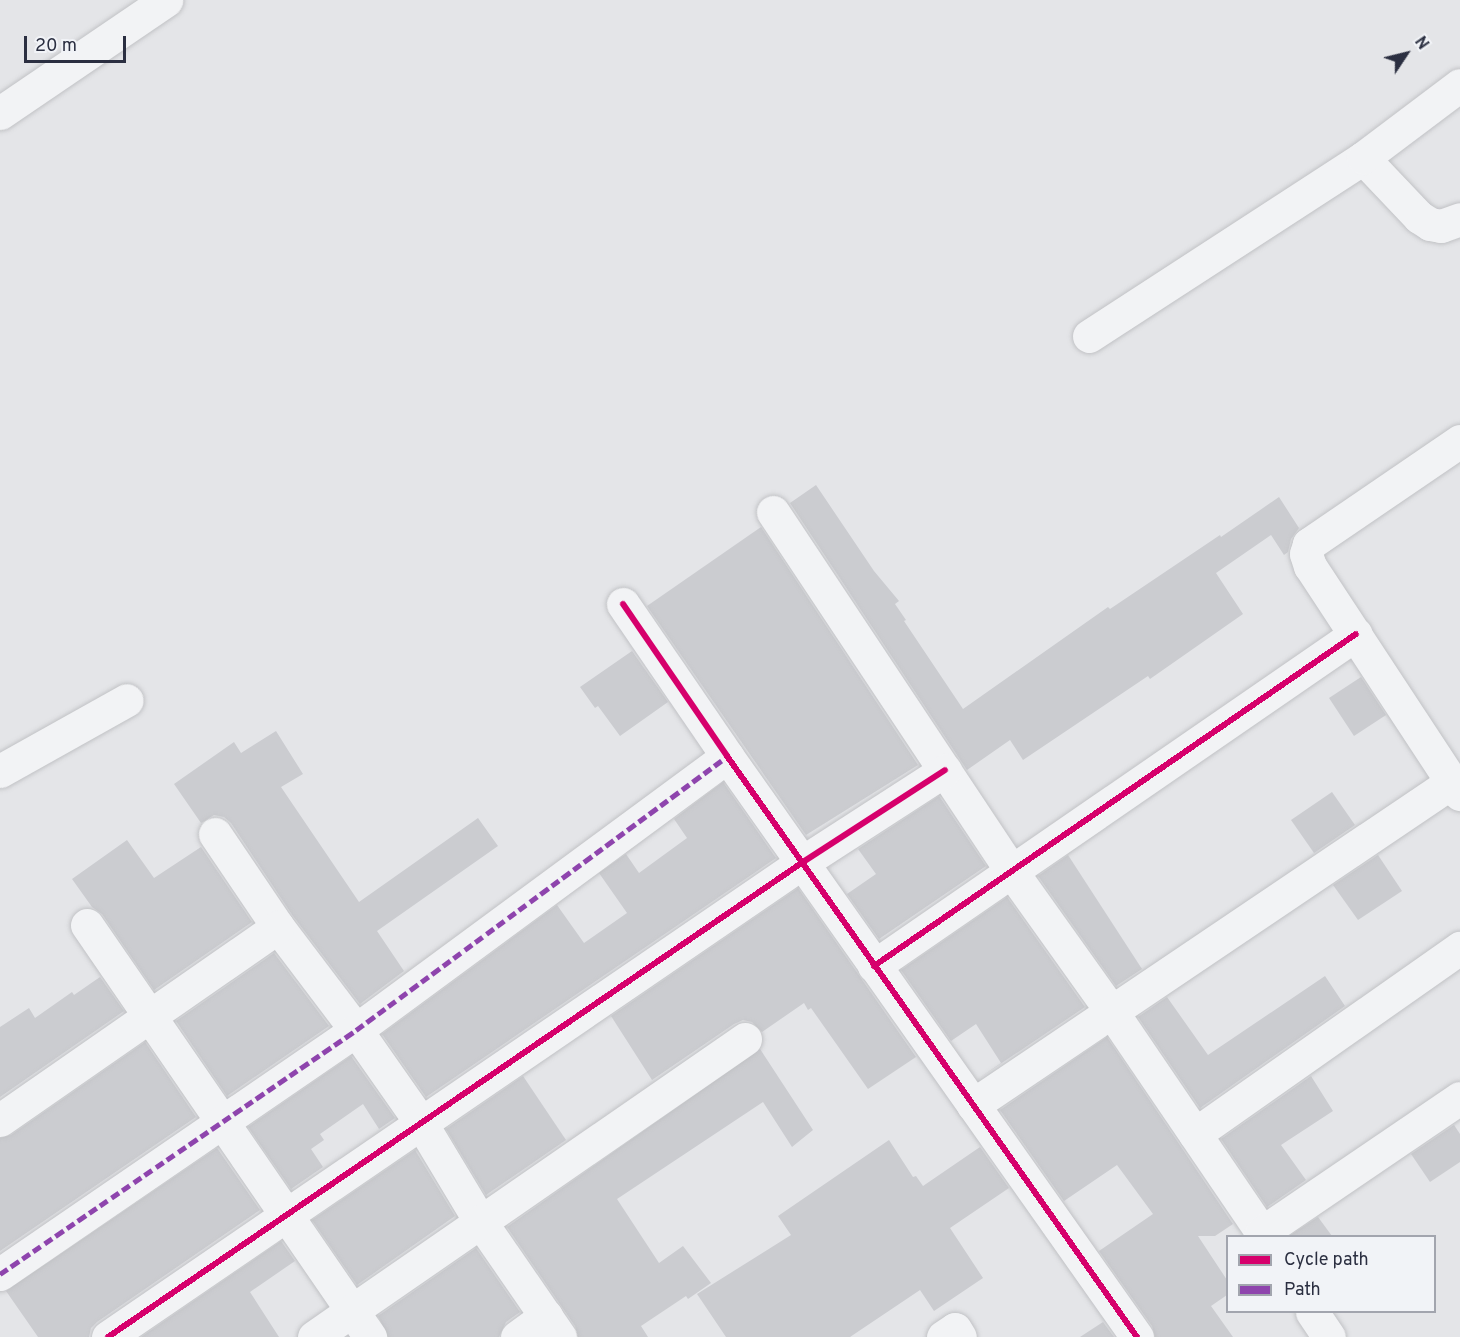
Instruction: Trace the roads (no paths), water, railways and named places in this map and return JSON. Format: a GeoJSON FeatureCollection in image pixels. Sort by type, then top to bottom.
{"type":"FeatureCollection","features":[{"type":"Feature","properties":{"kind":"street"},"geometry":{"type":"LineString","coordinates":[[0,113],[166,0]]}},
{"type":"Feature","properties":{"kind":"street"},"geometry":{"type":"LineString","coordinates":[[1089,336],[1363,158],[1460,85]]}},
{"type":"Feature","properties":{"kind":"street"},"geometry":{"type":"LineString","coordinates":[[1363,158],[1425,220],[1441,226],[1460,219]]}},
{"type":"Feature","properties":{"kind":"street"},"geometry":{"type":"LineString","coordinates":[[973,1105],[1456,788],[1310,566],[1306,554],[1309,544],[1460,441]]}},
{"type":"Feature","properties":{"kind":"street"},"geometry":{"type":"LineString","coordinates":[[773,512],[1012,872],[1112,1012],[1263,1235],[1460,1098]]}},
{"type":"Feature","properties":{"kind":"street"},"geometry":{"type":"LineString","coordinates":[[623,604],[874,966],[1137,1337]]}},
{"type":"Feature","properties":{"kind":"street"},"geometry":{"type":"LineString","coordinates":[[874,966],[1356,634]]}},
{"type":"Feature","properties":{"kind":"street"},"geometry":{"type":"LineString","coordinates":[[0,771],[127,700]]}},
{"type":"Feature","properties":{"kind":"street"},"geometry":{"type":"LineString","coordinates":[[0,1274],[356,1029],[727,756]]}},
{"type":"Feature","properties":{"kind":"street"},"geometry":{"type":"LineString","coordinates":[[108,1337],[803,862],[945,770]]}},
{"type":"Feature","properties":{"kind":"street"},"geometry":{"type":"LineString","coordinates":[[215,834],[278,927],[356,1029],[421,1124],[480,1221],[553,1327],[517,1337]]}},
{"type":"Feature","properties":{"kind":"street"},"geometry":{"type":"LineString","coordinates":[[87,925],[370,1337]]}},
{"type":"Feature","properties":{"kind":"street"},"geometry":{"type":"LineString","coordinates":[[0,1120],[278,927]]}},
{"type":"Feature","properties":{"kind":"street"},"geometry":{"type":"LineString","coordinates":[[1195,1134],[1460,948]]}},
{"type":"Feature","properties":{"kind":"street"},"geometry":{"type":"LineString","coordinates":[[314,1337],[745,1040]]}},
{"type":"Feature","properties":{"kind":"street"},"geometry":{"type":"LineString","coordinates":[[943,1337],[955,1329],[960,1337]]}}]}
